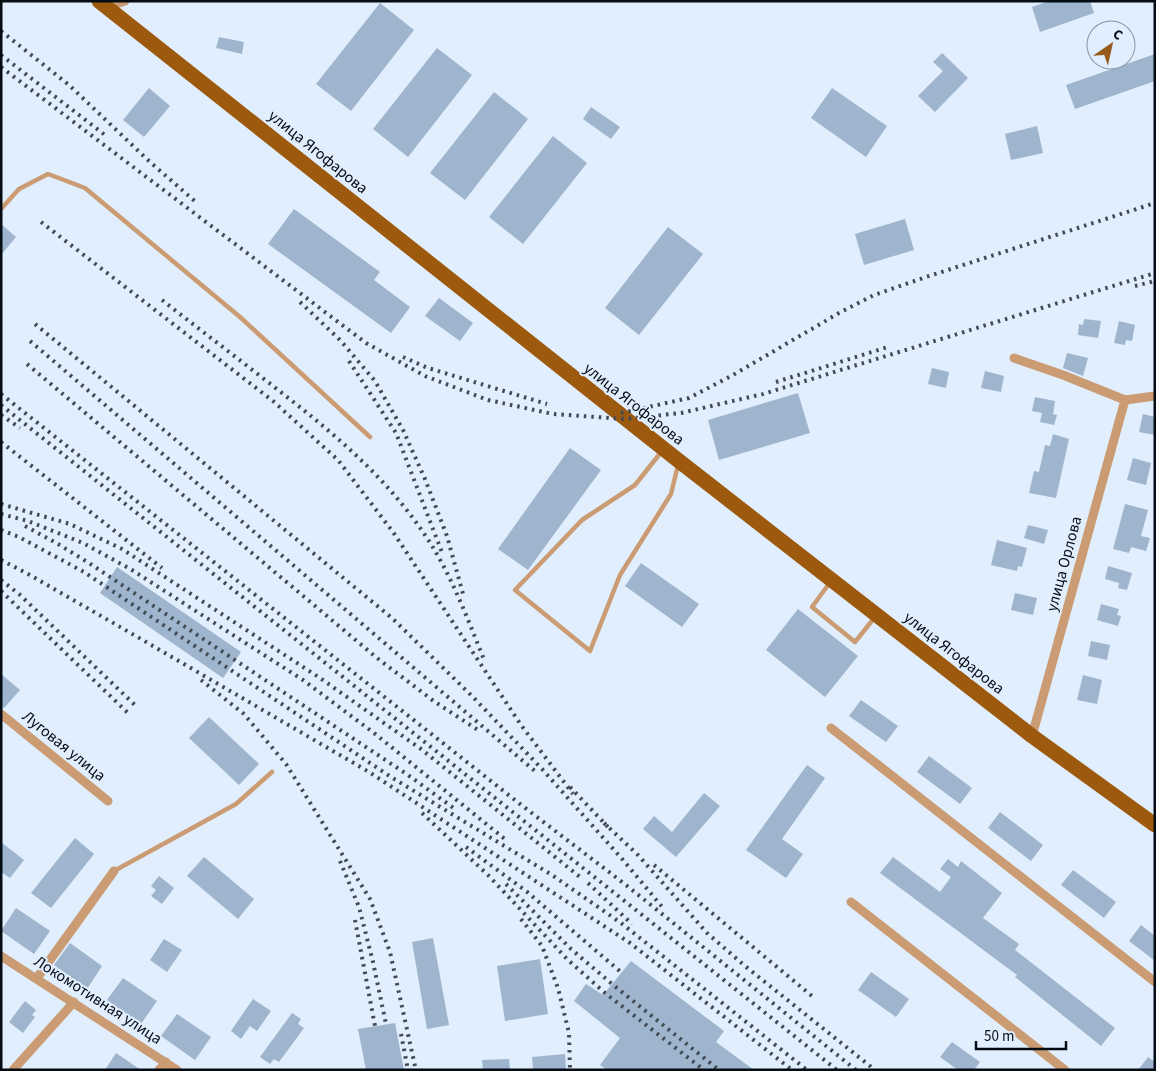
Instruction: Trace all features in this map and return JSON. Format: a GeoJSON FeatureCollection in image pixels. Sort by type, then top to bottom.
{"type":"FeatureCollection","features":[{"type":"Feature","properties":{"kind":"main road","name":"улица Ягофарова"},"geometry":{"type":"LineString","coordinates":[[103,4],[679,461],[1032,736],[1155,825]]}},
{"type":"Feature","properties":{"kind":"street"},"geometry":{"type":"LineString","coordinates":[[103,4],[126,1]]}},
{"type":"Feature","properties":{"kind":"street"},"geometry":{"type":"LineString","coordinates":[[1014,358],[1125,400],[1155,396]]}},
{"type":"Feature","properties":{"kind":"street","name":"улица Орлова"},"geometry":{"type":"LineString","coordinates":[[1032,736],[1125,400]]}},
{"type":"Feature","properties":{"kind":"street","name":"Луговая улица"},"geometry":{"type":"LineString","coordinates":[[1,714],[108,802]]}},
{"type":"Feature","properties":{"kind":"street"},"geometry":{"type":"LineString","coordinates":[[831,728],[1155,982]]}},
{"type":"Feature","properties":{"kind":"street"},"geometry":{"type":"LineString","coordinates":[[37,978],[114,872]]}},
{"type":"Feature","properties":{"kind":"street"},"geometry":{"type":"LineString","coordinates":[[851,902],[1065,1070]]}},
{"type":"Feature","properties":{"kind":"street","name":"Локомотивная улица"},"geometry":{"type":"LineString","coordinates":[[1,956],[177,1070]]}},
{"type":"Feature","properties":{"kind":"street"},"geometry":{"type":"LineString","coordinates":[[13,1070],[74,1002]]}},
{"type":"Feature","properties":{"kind":"street"},"geometry":{"type":"LineString","coordinates":[[159,1070],[166,1062]]}},
{"type":"Feature","properties":{"kind":"lane"},"geometry":{"type":"LineString","coordinates":[[1,209],[18,189],[48,174],[85,188],[240,317],[370,438]]}},
{"type":"Feature","properties":{"kind":"lane"},"geometry":{"type":"LineString","coordinates":[[664,449],[635,485],[582,520],[515,590],[590,651],[620,575],[671,494],[679,461]]}},
{"type":"Feature","properties":{"kind":"lane"},"geometry":{"type":"LineString","coordinates":[[832,580],[812,607],[854,642],[877,615]]}},
{"type":"Feature","properties":{"kind":"lane"},"geometry":{"type":"LineString","coordinates":[[114,872],[236,804],[272,772]]}},
{"type":"Feature","properties":{"kind":"building"},"geometry":{"type":"Polygon","coordinates":[[[1049,1],[1090,1],[1094,13],[1040,32],[1032,7],[1049,1]]]}},
{"type":"Feature","properties":{"kind":"building"},"geometry":{"type":"Polygon","coordinates":[[[380,3],[414,30],[351,111],[316,84],[380,3]]]}},
{"type":"Feature","properties":{"kind":"building"},"geometry":{"type":"Polygon","coordinates":[[[219,37],[244,42],[242,54],[216,48],[219,37]]]}},
{"type":"Feature","properties":{"kind":"building"},"geometry":{"type":"Polygon","coordinates":[[[437,48],[472,75],[408,157],[373,129],[437,48]]]}},
{"type":"Feature","properties":{"kind":"building"},"geometry":{"type":"Polygon","coordinates":[[[942,53],[968,78],[935,112],[918,96],[943,71],[933,62],[942,53]]]}},
{"type":"Feature","properties":{"kind":"building"},"geometry":{"type":"Polygon","coordinates":[[[1155,54],[1155,81],[1075,109],[1066,85],[1109,70],[1136,70],[1136,61],[1155,54]]]}},
{"type":"Feature","properties":{"kind":"building"},"geometry":{"type":"Polygon","coordinates":[[[149,88],[170,106],[144,137],[123,120],[149,88]]]}},
{"type":"Feature","properties":{"kind":"building"},"geometry":{"type":"Polygon","coordinates":[[[832,88],[887,126],[866,157],[811,118],[832,88]]]}},
{"type":"Feature","properties":{"kind":"building"},"geometry":{"type":"Polygon","coordinates":[[[494,92],[528,119],[465,200],[430,173],[494,92]]]}},
{"type":"Feature","properties":{"kind":"building"},"geometry":{"type":"Polygon","coordinates":[[[591,107],[620,127],[611,139],[583,119],[591,107]]]}},
{"type":"Feature","properties":{"kind":"building"},"geometry":{"type":"Polygon","coordinates":[[[1037,126],[1043,153],[1011,160],[1005,134],[1037,126]]]}},
{"type":"Feature","properties":{"kind":"building"},"geometry":{"type":"Polygon","coordinates":[[[553,136],[587,163],[523,244],[489,217],[553,136]]]}},
{"type":"Feature","properties":{"kind":"building"},"geometry":{"type":"Polygon","coordinates":[[[294,209],[380,272],[374,280],[410,307],[391,333],[268,244],[294,209]]]}},
{"type":"Feature","properties":{"kind":"building"},"geometry":{"type":"Polygon","coordinates":[[[905,219],[914,250],[864,265],[855,234],[905,219]]]}},
{"type":"Feature","properties":{"kind":"building"},"geometry":{"type":"Polygon","coordinates":[[[1,224],[16,237],[1,255],[1,224]]]}},
{"type":"Feature","properties":{"kind":"building"},"geometry":{"type":"Polygon","coordinates":[[[668,227],[703,254],[639,335],[605,308],[668,227]]]}},
{"type":"Feature","properties":{"kind":"building"},"geometry":{"type":"Polygon","coordinates":[[[439,298],[473,323],[460,341],[425,316],[439,298]]]}},
{"type":"Feature","properties":{"kind":"building"},"geometry":{"type":"Polygon","coordinates":[[[1084,319],[1101,321],[1098,338],[1078,335],[1079,324],[1083,325],[1084,319]]]}},
{"type":"Feature","properties":{"kind":"building"},"geometry":{"type":"Polygon","coordinates":[[[1119,321],[1135,325],[1132,341],[1126,340],[1125,345],[1114,343],[1119,321]]]}},
{"type":"Feature","properties":{"kind":"building"},"geometry":{"type":"Polygon","coordinates":[[[1067,353],[1088,358],[1083,376],[1063,368],[1067,353]]]}},
{"type":"Feature","properties":{"kind":"building"},"geometry":{"type":"Polygon","coordinates":[[[932,368],[949,372],[946,388],[928,384],[932,368]]]}},
{"type":"Feature","properties":{"kind":"building"},"geometry":{"type":"Polygon","coordinates":[[[985,371],[1004,376],[1001,392],[981,388],[985,371]]]}},
{"type":"Feature","properties":{"kind":"building"},"geometry":{"type":"Polygon","coordinates":[[[798,393],[810,433],[719,460],[708,420],[798,393]]]}},
{"type":"Feature","properties":{"kind":"building"},"geometry":{"type":"Polygon","coordinates":[[[1035,397],[1055,401],[1053,414],[1057,415],[1054,425],[1040,422],[1042,413],[1032,411],[1035,397]]]}},
{"type":"Feature","properties":{"kind":"building"},"geometry":{"type":"Polygon","coordinates":[[[1143,414],[1155,417],[1155,435],[1139,432],[1143,414]]]}},
{"type":"Feature","properties":{"kind":"building"},"geometry":{"type":"Polygon","coordinates":[[[1053,434],[1069,439],[1056,498],[1029,493],[1034,471],[1039,472],[1045,445],[1050,446],[1053,434]]]}},
{"type":"Feature","properties":{"kind":"building"},"geometry":{"type":"Polygon","coordinates":[[[570,448],[601,470],[528,570],[498,549],[570,448]]]}},
{"type":"Feature","properties":{"kind":"building"},"geometry":{"type":"Polygon","coordinates":[[[1133,458],[1151,463],[1146,485],[1127,480],[1133,458]]]}},
{"type":"Feature","properties":{"kind":"building"},"geometry":{"type":"Polygon","coordinates":[[[1125,504],[1148,510],[1141,536],[1150,538],[1146,551],[1131,547],[1129,553],[1113,549],[1125,504]]]}},
{"type":"Feature","properties":{"kind":"building"},"geometry":{"type":"Polygon","coordinates":[[[1028,525],[1048,530],[1044,544],[1024,538],[1028,525]]]}},
{"type":"Feature","properties":{"kind":"building"},"geometry":{"type":"Polygon","coordinates":[[[997,540],[1027,548],[1022,567],[1018,566],[1017,571],[991,565],[997,540]]]}},
{"type":"Feature","properties":{"kind":"building"},"geometry":{"type":"Polygon","coordinates":[[[641,563],[699,604],[682,627],[625,586],[641,563]]]}},
{"type":"Feature","properties":{"kind":"building"},"geometry":{"type":"Polygon","coordinates":[[[1108,566],[1132,573],[1127,590],[1118,588],[1119,583],[1105,579],[1108,566]]]}},
{"type":"Feature","properties":{"kind":"building"},"geometry":{"type":"Polygon","coordinates":[[[117,567],[241,652],[223,678],[100,593],[117,567]]]}},
{"type":"Feature","properties":{"kind":"building"},"geometry":{"type":"Polygon","coordinates":[[[1015,593],[1037,598],[1033,615],[1011,610],[1015,593]]]}},
{"type":"Feature","properties":{"kind":"building"},"geometry":{"type":"Polygon","coordinates":[[[1101,604],[1119,609],[1117,615],[1121,616],[1118,626],[1097,620],[1101,604]]]}},
{"type":"Feature","properties":{"kind":"building"},"geometry":{"type":"Polygon","coordinates":[[[798,609],[858,656],[825,697],[766,650],[798,609]]]}},
{"type":"Feature","properties":{"kind":"building"},"geometry":{"type":"Polygon","coordinates":[[[1091,641],[1110,645],[1107,660],[1088,656],[1091,641]]]}},
{"type":"Feature","properties":{"kind":"building"},"geometry":{"type":"Polygon","coordinates":[[[1,674],[20,690],[4,708],[1,708],[1,674]]]}},
{"type":"Feature","properties":{"kind":"building"},"geometry":{"type":"Polygon","coordinates":[[[1083,675],[1102,680],[1097,704],[1077,700],[1083,675]]]}},
{"type":"Feature","properties":{"kind":"building"},"geometry":{"type":"Polygon","coordinates":[[[861,700],[898,726],[886,742],[849,716],[861,700]]]}},
{"type":"Feature","properties":{"kind":"building"},"geometry":{"type":"Polygon","coordinates":[[[209,717],[259,764],[239,785],[189,738],[209,717]]]}},
{"type":"Feature","properties":{"kind":"building"},"geometry":{"type":"Polygon","coordinates":[[[929,756],[972,788],[960,804],[917,772],[929,756]]]}},
{"type":"Feature","properties":{"kind":"building"},"geometry":{"type":"Polygon","coordinates":[[[807,765],[825,778],[782,839],[803,854],[786,878],[746,850],[807,765]]]}},
{"type":"Feature","properties":{"kind":"building"},"geometry":{"type":"Polygon","coordinates":[[[704,793],[720,806],[676,857],[643,829],[654,816],[672,832],[704,793]]]}},
{"type":"Feature","properties":{"kind":"building"},"geometry":{"type":"Polygon","coordinates":[[[1000,812],[1043,845],[1031,861],[988,828],[1000,812]]]}},
{"type":"Feature","properties":{"kind":"building"},"geometry":{"type":"Polygon","coordinates":[[[75,838],[94,854],[51,908],[31,893],[75,838]]]}},
{"type":"Feature","properties":{"kind":"building"},"geometry":{"type":"Polygon","coordinates":[[[1,842],[24,860],[10,878],[1,872],[1,842]]]}},
{"type":"Feature","properties":{"kind":"building"},"geometry":{"type":"Polygon","coordinates":[[[204,857],[254,899],[238,919],[187,876],[204,857]]]}},
{"type":"Feature","properties":{"kind":"building"},"geometry":{"type":"Polygon","coordinates":[[[893,857],[940,892],[951,877],[940,869],[948,859],[958,867],[961,861],[1002,893],[983,918],[1019,944],[1015,950],[1115,1028],[1101,1046],[1015,977],[1017,975],[880,873],[893,857]]]}},
{"type":"Feature","properties":{"kind":"building"},"geometry":{"type":"Polygon","coordinates":[[[1073,870],[1116,902],[1104,918],[1061,885],[1073,870]]]}},
{"type":"Feature","properties":{"kind":"building"},"geometry":{"type":"Polygon","coordinates":[[[159,876],[174,888],[162,904],[151,896],[156,890],[151,886],[159,876]]]}},
{"type":"Feature","properties":{"kind":"building"},"geometry":{"type":"Polygon","coordinates":[[[16,908],[50,931],[34,954],[1,931],[16,908]]]}},
{"type":"Feature","properties":{"kind":"building"},"geometry":{"type":"Polygon","coordinates":[[[1141,925],[1155,936],[1155,961],[1129,941],[1141,925]]]}},
{"type":"Feature","properties":{"kind":"building"},"geometry":{"type":"Polygon","coordinates":[[[433,938],[449,1025],[427,1029],[412,942],[433,938]]]}},
{"type":"Feature","properties":{"kind":"building"},"geometry":{"type":"Polygon","coordinates":[[[164,939],[182,950],[167,972],[150,960],[164,939]]]}},
{"type":"Feature","properties":{"kind":"building"},"geometry":{"type":"Polygon","coordinates":[[[70,943],[102,966],[87,989],[54,965],[70,943]]]}},
{"type":"Feature","properties":{"kind":"building"},"geometry":{"type":"Polygon","coordinates":[[[540,959],[548,1014],[505,1021],[497,966],[540,959]]]}},
{"type":"Feature","properties":{"kind":"building"},"geometry":{"type":"Polygon","coordinates":[[[631,961],[724,1031],[716,1042],[754,1070],[607,1070],[600,1065],[620,1038],[574,1001],[586,984],[603,995],[631,961]]]}},
{"type":"Feature","properties":{"kind":"building"},"geometry":{"type":"Polygon","coordinates":[[[871,972],[909,999],[896,1017],[858,990],[871,972]]]}},
{"type":"Feature","properties":{"kind":"building"},"geometry":{"type":"Polygon","coordinates":[[[123,978],[157,1001],[141,1024],[107,1000],[123,978]]]}},
{"type":"Feature","properties":{"kind":"building"},"geometry":{"type":"Polygon","coordinates":[[[253,999],[271,1011],[257,1031],[250,1026],[241,1039],[231,1031],[253,999]]]}},
{"type":"Feature","properties":{"kind":"building"},"geometry":{"type":"Polygon","coordinates":[[[25,1001],[36,1010],[32,1015],[35,1017],[23,1033],[9,1022],[25,1001]]]}},
{"type":"Feature","properties":{"kind":"building"},"geometry":{"type":"Polygon","coordinates":[[[292,1013],[301,1019],[298,1024],[304,1028],[279,1062],[274,1059],[270,1064],[260,1057],[292,1013]]]}},
{"type":"Feature","properties":{"kind":"building"},"geometry":{"type":"Polygon","coordinates":[[[177,1014],[211,1037],[195,1060],[161,1036],[177,1014]]]}},
{"type":"Feature","properties":{"kind":"building"},"geometry":{"type":"Polygon","coordinates":[[[395,1023],[404,1070],[366,1070],[358,1029],[395,1023]]]}},
{"type":"Feature","properties":{"kind":"building"},"geometry":{"type":"Polygon","coordinates":[[[952,1042],[980,1062],[974,1070],[958,1070],[940,1057],[952,1042]]]}},
{"type":"Feature","properties":{"kind":"building"},"geometry":{"type":"Polygon","coordinates":[[[116,1053],[141,1070],[105,1070],[116,1053]]]}},
{"type":"Feature","properties":{"kind":"building"},"geometry":{"type":"Polygon","coordinates":[[[565,1054],[566,1070],[533,1070],[532,1057],[565,1054]]]}},
{"type":"Feature","properties":{"kind":"building"},"geometry":{"type":"Polygon","coordinates":[[[1148,1057],[1155,1062],[1155,1070],[1138,1070],[1148,1057]]]}},
{"type":"Feature","properties":{"kind":"building"},"geometry":{"type":"Polygon","coordinates":[[[509,1059],[510,1070],[483,1070],[482,1060],[509,1059]]]}},
{"type":"Feature","properties":{"kind":"railway"},"geometry":{"type":"LineString","coordinates":[[1,31],[69,85],[150,162],[197,203]]}},
{"type":"Feature","properties":{"kind":"railway"},"geometry":{"type":"LineString","coordinates":[[1,55],[105,135]]}},
{"type":"Feature","properties":{"kind":"railway"},"geometry":{"type":"LineString","coordinates":[[1,67],[366,343],[425,376],[488,400],[553,414],[625,419],[681,413],[763,394],[1155,273]]}},
{"type":"Feature","properties":{"kind":"railway"},"geometry":{"type":"LineString","coordinates":[[621,413],[689,398],[874,295],[1155,203]]}},
{"type":"Feature","properties":{"kind":"railway"},"geometry":{"type":"LineString","coordinates":[[41,222],[273,401],[338,460],[393,532],[521,725],[573,794]]}},
{"type":"Feature","properties":{"kind":"railway"},"geometry":{"type":"LineString","coordinates":[[1135,286],[1155,281]]}},
{"type":"Feature","properties":{"kind":"railway"},"geometry":{"type":"LineString","coordinates":[[162,300],[316,420],[394,494],[436,553],[459,598],[485,662]]}},
{"type":"Feature","properties":{"kind":"railway"},"geometry":{"type":"LineString","coordinates":[[300,302],[340,340],[375,381],[403,430],[425,479],[447,536],[463,594]]}},
{"type":"Feature","properties":{"kind":"railway"},"geometry":{"type":"LineString","coordinates":[[35,324],[392,618],[472,696],[542,769],[663,908]]}},
{"type":"Feature","properties":{"kind":"railway"},"geometry":{"type":"LineString","coordinates":[[30,341],[536,772]]}},
{"type":"Feature","properties":{"kind":"railway"},"geometry":{"type":"LineString","coordinates":[[776,382],[888,347]]}},
{"type":"Feature","properties":{"kind":"railway"},"geometry":{"type":"LineString","coordinates":[[403,357],[428,368],[547,404]]}},
{"type":"Feature","properties":{"kind":"railway"},"geometry":{"type":"LineString","coordinates":[[349,361],[396,433],[443,555]]}},
{"type":"Feature","properties":{"kind":"railway"},"geometry":{"type":"LineString","coordinates":[[27,364],[377,658],[435,702],[481,732]]}},
{"type":"Feature","properties":{"kind":"railway"},"geometry":{"type":"LineString","coordinates":[[1,394],[520,804],[626,885],[856,1070]]}},
{"type":"Feature","properties":{"kind":"railway"},"geometry":{"type":"LineString","coordinates":[[1,405],[837,1070]]}},
{"type":"Feature","properties":{"kind":"railway"},"geometry":{"type":"LineString","coordinates":[[1,415],[20,428]]}},
{"type":"Feature","properties":{"kind":"railway"},"geometry":{"type":"LineString","coordinates":[[1,442],[162,568]]}},
{"type":"Feature","properties":{"kind":"railway"},"geometry":{"type":"LineString","coordinates":[[1,504],[70,524],[122,549],[320,678],[421,749],[580,877]]}},
{"type":"Feature","properties":{"kind":"railway"},"geometry":{"type":"LineString","coordinates":[[1,514],[28,521],[83,543],[132,570],[303,680],[374,733],[506,840]]}},
{"type":"Feature","properties":{"kind":"railway"},"geometry":{"type":"LineString","coordinates":[[25,526],[89,563],[408,775],[455,809]]}},
{"type":"Feature","properties":{"kind":"railway"},"geometry":{"type":"LineString","coordinates":[[1,530],[19,537],[84,572],[391,777],[552,875],[621,923],[807,1070]]}},
{"type":"Feature","properties":{"kind":"railway"},"geometry":{"type":"LineString","coordinates":[[1,560],[369,772],[630,943],[792,1070]]}},
{"type":"Feature","properties":{"kind":"railway"},"geometry":{"type":"LineString","coordinates":[[1,580],[19,594],[136,706]]}},
{"type":"Feature","properties":{"kind":"railway"},"geometry":{"type":"LineString","coordinates":[[1,591],[129,714]]}},
{"type":"Feature","properties":{"kind":"railway"},"geometry":{"type":"LineString","coordinates":[[201,680],[244,714],[286,764],[370,899],[390,952],[415,1066]]}},
{"type":"Feature","properties":{"kind":"railway"},"geometry":{"type":"LineString","coordinates":[[570,787],[608,827]]}},
{"type":"Feature","properties":{"kind":"railway"},"geometry":{"type":"LineString","coordinates":[[422,813],[488,875],[568,960],[605,993],[704,1070]]}},
{"type":"Feature","properties":{"kind":"railway"},"geometry":{"type":"LineString","coordinates":[[604,823],[638,855],[707,933],[745,966],[875,1070]]}},
{"type":"Feature","properties":{"kind":"railway"},"geometry":{"type":"LineString","coordinates":[[466,847],[526,891],[622,973]]}},
{"type":"Feature","properties":{"kind":"railway"},"geometry":{"type":"LineString","coordinates":[[340,861],[359,907],[386,1024]]}},
{"type":"Feature","properties":{"kind":"railway"},"geometry":{"type":"LineString","coordinates":[[654,865],[812,996]]}},
{"type":"Feature","properties":{"kind":"railway"},"geometry":{"type":"LineString","coordinates":[[588,883],[632,924]]}},
{"type":"Feature","properties":{"kind":"railway"},"geometry":{"type":"LineString","coordinates":[[506,884],[571,949],[719,1070]]}},
{"type":"Feature","properties":{"kind":"railway"},"geometry":{"type":"LineString","coordinates":[[521,919],[542,946],[558,988],[569,1033],[570,1070]]}},
{"type":"Feature","properties":{"kind":"railway"},"geometry":{"type":"LineString","coordinates":[[355,920],[375,1026]]}},
{"type":"Feature","properties":{"kind":"railway"},"geometry":{"type":"LineString","coordinates":[[401,1034],[408,1070]]}}]}
